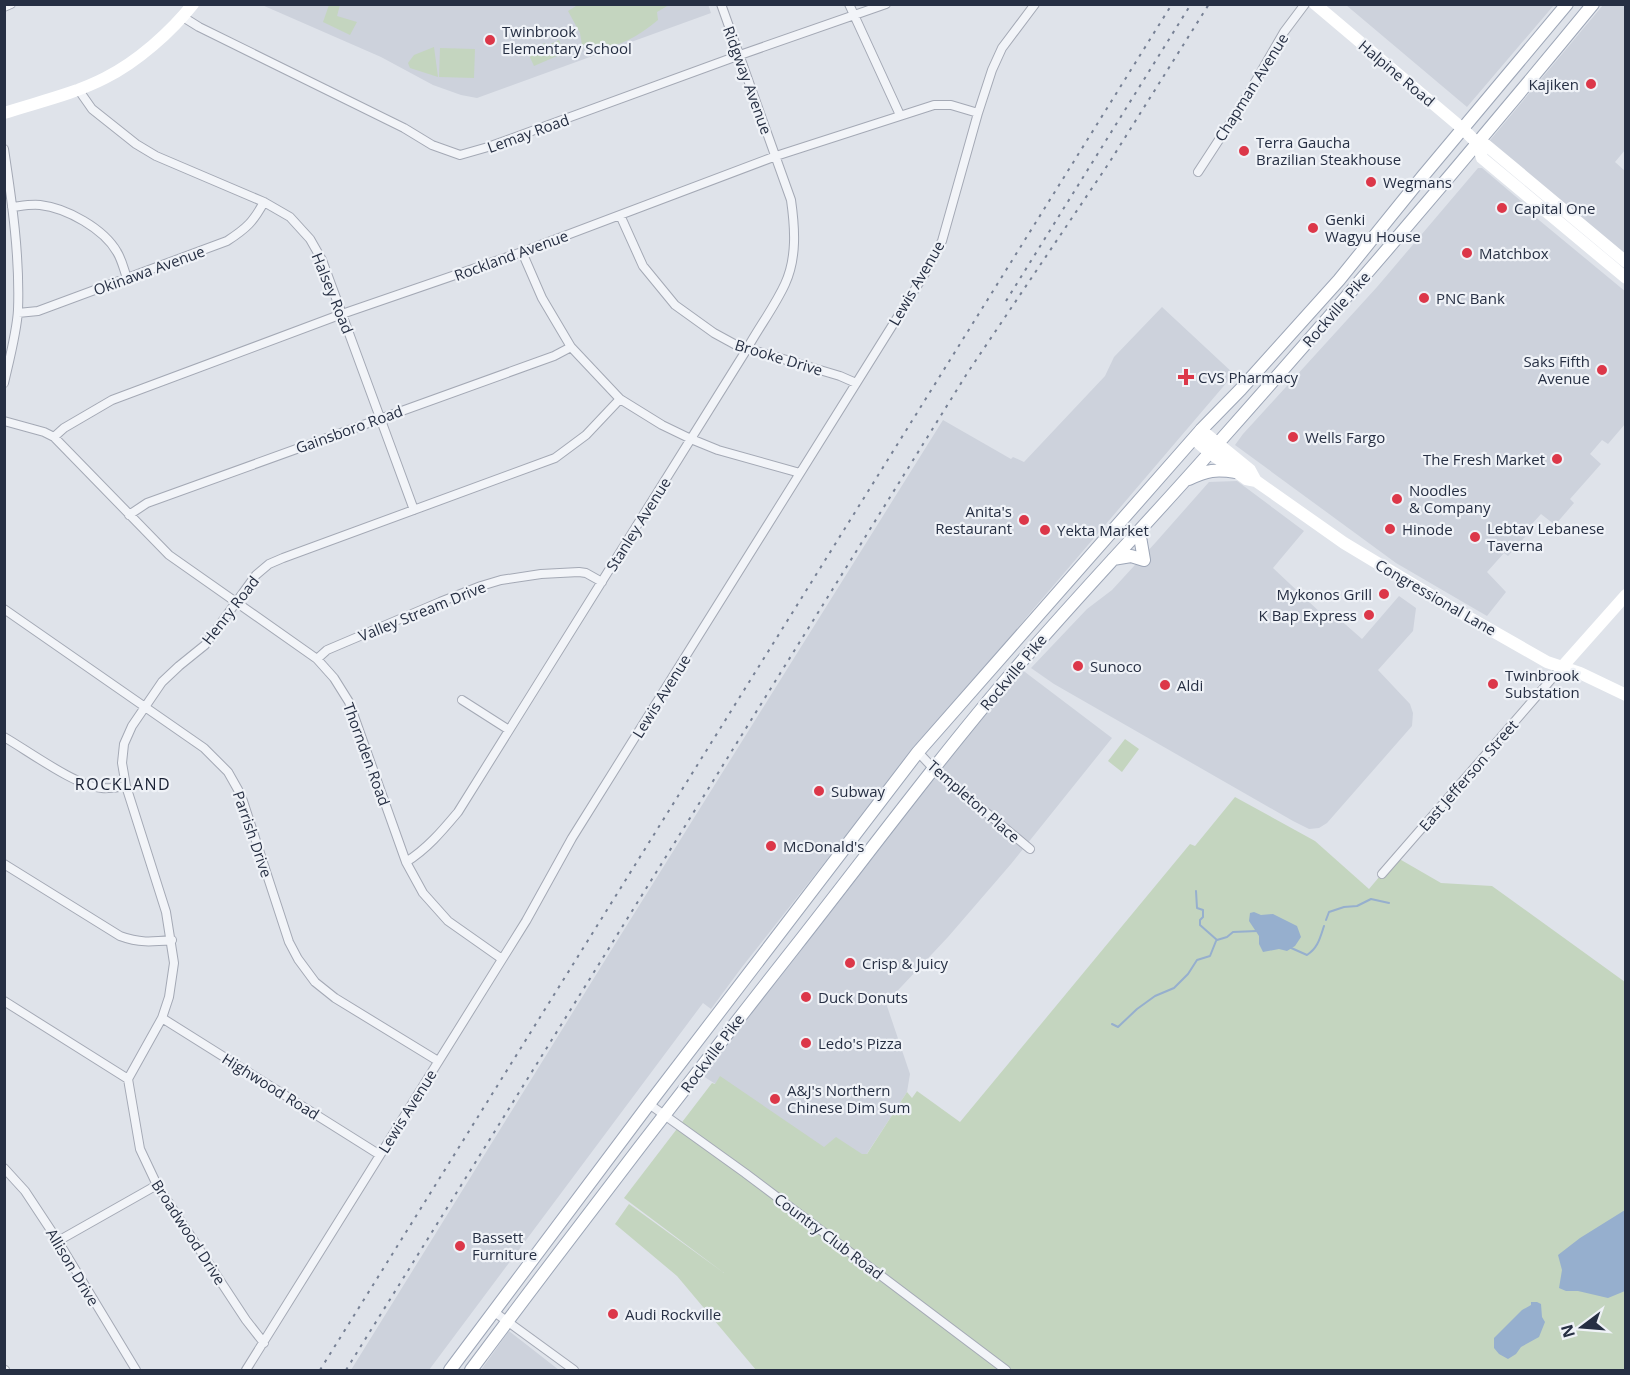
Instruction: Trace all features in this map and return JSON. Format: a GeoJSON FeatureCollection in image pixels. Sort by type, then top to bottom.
{"type":"FeatureCollection","features":[{"type":"Feature","properties":{"kind":"main road"},"geometry":{"type":"LineString","coordinates":[[4,113],[105,78],[140,55],[183,17],[193,4]]}},
{"type":"Feature","properties":{"kind":"main road","name":"Halpine Road"},"geometry":{"type":"LineString","coordinates":[[1315,4],[1464,129],[1478,144],[1482,158],[1626,278]]}},
{"type":"Feature","properties":{"kind":"main road","name":"Rockville Pike"},"geometry":{"type":"LineString","coordinates":[[450,1371],[649,1104],[918,752],[1197,435],[1339,280],[1567,4]]}},
{"type":"Feature","properties":{"kind":"main road","name":"Rockville Pike"},"geometry":{"type":"LineString","coordinates":[[471,1371],[507,1321],[933,768],[1015,669],[1214,448],[1478,144],[1593,4]]}},
{"type":"Feature","properties":{"kind":"main road","name":"Halpine Road"},"geometry":{"type":"LineString","coordinates":[[1478,144],[1486,145],[1626,262]]}},
{"type":"Feature","properties":{"kind":"main road","name":"Congressional Lane"},"geometry":{"type":"LineString","coordinates":[[1197,435],[1250,470],[1256,481]]}},
{"type":"Feature","properties":{"kind":"main road","name":"Congressional Lane"},"geometry":{"type":"LineString","coordinates":[[1214,448],[1236,472],[1246,479],[1256,481],[1344,543],[1547,662],[1580,673],[1626,695]]}},
{"type":"Feature","properties":{"kind":"main road"},"geometry":{"type":"LineString","coordinates":[[1183,482],[1212,470],[1236,472]]}},
{"type":"Feature","properties":{"kind":"main road"},"geometry":{"type":"LineString","coordinates":[[1113,559],[1131,556],[1144,560],[1139,531]]}},
{"type":"Feature","properties":{"kind":"main road","name":"East Jefferson Street"},"geometry":{"type":"LineString","coordinates":[[1562,667],[1626,595]]}},
{"type":"Feature","properties":{"kind":"main road"},"geometry":{"type":"LineString","coordinates":[[573,1206],[587,1217]]}},
{"type":"Feature","properties":{"kind":"street"},"geometry":{"type":"LineString","coordinates":[[4,7],[11,4]]}},
{"type":"Feature","properties":{"kind":"street","name":"Ridgway Avenue"},"geometry":{"type":"LineString","coordinates":[[721,4],[776,156]]}},
{"type":"Feature","properties":{"kind":"street"},"geometry":{"type":"LineString","coordinates":[[849,4],[900,115]]}},
{"type":"Feature","properties":{"kind":"street","name":"Lemay Road"},"geometry":{"type":"LineString","coordinates":[[183,17],[432,145],[460,155],[489,147],[886,4]]}},
{"type":"Feature","properties":{"kind":"street","name":"Lewis Avenue"},"geometry":{"type":"LineString","coordinates":[[246,1371],[526,921],[572,838],[927,270],[942,241],[992,70],[1002,48],[1035,4]]}},
{"type":"Feature","properties":{"kind":"street","name":"Chapman Avenue"},"geometry":{"type":"LineString","coordinates":[[1198,172],[1243,103],[1284,32],[1305,4]]}},
{"type":"Feature","properties":{"kind":"street","name":"Halsey Road"},"geometry":{"type":"LineString","coordinates":[[78,89],[92,109],[136,144],[156,156],[264,202],[290,217],[310,239],[322,260],[414,510]]}},
{"type":"Feature","properties":{"kind":"street","name":"Rockland Avenue"},"geometry":{"type":"LineString","coordinates":[[54,437],[64,428],[112,400],[342,314],[522,252],[776,156],[934,105],[951,105],[978,113]]}},
{"type":"Feature","properties":{"kind":"street"},"geometry":{"type":"LineString","coordinates":[[4,149],[18,266],[18,313],[4,383]]}},
{"type":"Feature","properties":{"kind":"street","name":"Stanley Avenue"},"geometry":{"type":"LineString","coordinates":[[406,862],[421,853],[458,812],[786,282],[793,252],[795,224],[791,200],[776,156]]}},
{"type":"Feature","properties":{"kind":"street","name":"Okinawa Avenue"},"geometry":{"type":"LineString","coordinates":[[18,313],[38,311],[227,241],[245,229],[255,218],[264,202]]}},
{"type":"Feature","properties":{"kind":"street"},"geometry":{"type":"LineString","coordinates":[[12,207],[39,205],[62,210],[98,231],[107,238],[118,253],[127,278]]}},
{"type":"Feature","properties":{"kind":"street","name":"Brooke Drive"},"geometry":{"type":"LineString","coordinates":[[620,215],[643,266],[675,305],[714,333],[736,345],[840,376],[856,383]]}},
{"type":"Feature","properties":{"kind":"street"},"geometry":{"type":"LineString","coordinates":[[522,252],[542,298],[571,347],[620,399],[690,439],[718,450],[800,473]]}},
{"type":"Feature","properties":{"kind":"street","name":"Gainsboro Road"},"geometry":{"type":"LineString","coordinates":[[129,515],[147,503],[554,356],[571,347]]}},
{"type":"Feature","properties":{"kind":"street","name":"Henry Road"},"geometry":{"type":"LineString","coordinates":[[128,1079],[162,1018],[173,975],[174,963],[166,912],[126,786],[122,763],[124,744],[132,726],[162,682],[205,645],[256,575],[269,564],[555,458],[586,435],[620,399]]}},
{"type":"Feature","properties":{"kind":"street","name":"Thornden Road"},"geometry":{"type":"LineString","coordinates":[[4,421],[54,437],[169,555],[317,659],[334,678],[349,702],[406,862],[423,893],[448,921],[502,959]]}},
{"type":"Feature","properties":{"kind":"street","name":"Valley Stream Drive"},"geometry":{"type":"LineString","coordinates":[[317,659],[327,650],[450,598],[501,580],[541,574],[579,572],[586,573],[602,582]]}},
{"type":"Feature","properties":{"kind":"street","name":"Parrish Drive"},"geometry":{"type":"LineString","coordinates":[[4,609],[204,748],[228,772],[241,795],[289,942],[298,959],[315,982],[335,998],[438,1061]]}},
{"type":"Feature","properties":{"kind":"street","name":"East Jefferson Street"},"geometry":{"type":"LineString","coordinates":[[1382,874],[1562,667]]}},
{"type":"Feature","properties":{"kind":"street"},"geometry":{"type":"LineString","coordinates":[[462,700],[509,730]]}},
{"type":"Feature","properties":{"kind":"street"},"geometry":{"type":"LineString","coordinates":[[4,737],[87,785],[102,789],[126,786]]}},
{"type":"Feature","properties":{"kind":"street","name":"Templeton Place"},"geometry":{"type":"LineString","coordinates":[[918,752],[933,768],[1030,849]]}},
{"type":"Feature","properties":{"kind":"street"},"geometry":{"type":"LineString","coordinates":[[4,864],[120,936],[146,943],[171,940]]}},
{"type":"Feature","properties":{"kind":"street"},"geometry":{"type":"LineString","coordinates":[[4,1001],[128,1079]]}},
{"type":"Feature","properties":{"kind":"street","name":"Highwood Road"},"geometry":{"type":"LineString","coordinates":[[162,1018],[380,1155]]}},
{"type":"Feature","properties":{"kind":"street","name":"Broadwood Drive"},"geometry":{"type":"LineString","coordinates":[[128,1079],[140,1149],[157,1185],[246,1320],[264,1343]]}},
{"type":"Feature","properties":{"kind":"street","name":"Country Club Road"},"geometry":{"type":"LineString","coordinates":[[649,1104],[746,1173],[1006,1371]]}},
{"type":"Feature","properties":{"kind":"street","name":"Allison Drive"},"geometry":{"type":"LineString","coordinates":[[4,1168],[25,1191],[58,1241],[136,1371]]}},
{"type":"Feature","properties":{"kind":"street"},"geometry":{"type":"LineString","coordinates":[[58,1241],[157,1185]]}},
{"type":"Feature","properties":{"kind":"street"},"geometry":{"type":"LineString","coordinates":[[493,1311],[574,1371]]}},
{"type":"Feature","properties":{"kind":"shaded area","name":"Twinbrook Elementary School"},"geometry":{"type":"Polygon","coordinates":[[[708,4],[711,13],[477,98],[433,85],[381,57],[262,5],[708,4]]]}},
{"type":"Feature","properties":{"kind":"shaded area"},"geometry":{"type":"Polygon","coordinates":[[[1346,5],[1554,5],[1467,107],[1346,5]]]}},
{"type":"Feature","properties":{"kind":"shaded area"},"geometry":{"type":"Polygon","coordinates":[[[1603,5],[1625,5],[1625,150],[1615,162],[1625,171],[1625,262],[1486,145],[1603,5]]]}},
{"type":"Feature","properties":{"kind":"shaded area"},"geometry":{"type":"Polygon","coordinates":[[[1478,168],[1482,168],[1527,206],[1528,211],[1626,292],[1625,424],[1608,444],[1602,440],[1590,454],[1601,464],[1570,499],[1574,503],[1555,525],[1541,514],[1531,525],[1533,528],[1508,556],[1504,553],[1487,572],[1506,592],[1487,616],[1396,563],[1235,445],[1377,287],[1478,168]]]}},
{"type":"Feature","properties":{"kind":"shaded area"},"geometry":{"type":"Polygon","coordinates":[[[1162,307],[1234,374],[1030,613],[851,829],[711,1009],[703,1003],[429,1370],[351,1370],[943,420],[1011,459],[1013,457],[1024,462],[1105,376],[1114,357],[1162,307]]]}},
{"type":"Feature","properties":{"kind":"shaded area"},"geometry":{"type":"Polygon","coordinates":[[[1237,481],[1304,531],[1273,568],[1323,615],[1329,610],[1362,639],[1399,596],[1416,608],[1413,631],[1378,670],[1410,704],[1413,713],[1412,726],[1327,823],[1319,828],[1309,829],[1293,821],[1054,684],[1031,668],[1087,609],[1112,590],[1209,482],[1237,481]]]}},
{"type":"Feature","properties":{"kind":"shaded area"},"geometry":{"type":"Polygon","coordinates":[[[1021,669],[1112,738],[1011,864],[948,937],[886,1003],[910,1074],[907,1092],[857,1169],[825,1155],[700,1074],[859,866],[1021,669]]]}},
{"type":"Feature","properties":{"kind":"shaded area"},"geometry":{"type":"Polygon","coordinates":[[[509,1331],[559,1370],[481,1370],[509,1331]]]}},
{"type":"Feature","properties":{"kind":"green space"},"geometry":{"type":"Polygon","coordinates":[[[576,4],[669,5],[657,12],[658,20],[635,36],[622,43],[590,50],[587,45],[582,45],[580,33],[568,11],[576,4]]]}},
{"type":"Feature","properties":{"kind":"green space"},"geometry":{"type":"Polygon","coordinates":[[[329,5],[340,5],[337,16],[357,22],[350,35],[323,22],[329,5]]]}},
{"type":"Feature","properties":{"kind":"green space"},"geometry":{"type":"Polygon","coordinates":[[[559,40],[564,53],[534,66],[527,51],[559,40]]]}},
{"type":"Feature","properties":{"kind":"green space"},"geometry":{"type":"Polygon","coordinates":[[[434,47],[438,77],[410,68],[408,63],[414,55],[434,47]]]}},
{"type":"Feature","properties":{"kind":"green space"},"geometry":{"type":"Polygon","coordinates":[[[440,48],[475,49],[474,78],[439,77],[440,48]]]}},
{"type":"Feature","properties":{"kind":"green space"},"geometry":{"type":"Polygon","coordinates":[[[1125,739],[1139,749],[1122,772],[1108,761],[1125,739]]]}},
{"type":"Feature","properties":{"kind":"green space"},"geometry":{"type":"Polygon","coordinates":[[[1235,797],[1315,841],[1369,889],[1396,857],[1441,883],[1492,886],[1625,982],[1625,1370],[756,1370],[677,1276],[615,1224],[629,1204],[724,1273],[624,1198],[712,1083],[715,1084],[720,1076],[824,1147],[836,1137],[862,1154],[867,1154],[907,1092],[912,1098],[917,1091],[960,1122],[1190,844],[1195,846],[1235,797]]]}},
{"type":"Feature","properties":{"kind":"water"},"geometry":{"type":"Polygon","coordinates":[[[1250,913],[1261,915],[1273,914],[1297,926],[1301,937],[1295,946],[1287,951],[1279,949],[1263,952],[1259,944],[1259,936],[1249,921],[1250,913]]]}},
{"type":"Feature","properties":{"kind":"water"},"geometry":{"type":"Polygon","coordinates":[[[1625,1210],[1625,1291],[1608,1298],[1559,1288],[1562,1270],[1558,1255],[1580,1238],[1625,1210]]]}},
{"type":"Feature","properties":{"kind":"water"},"geometry":{"type":"Polygon","coordinates":[[[1531,1302],[1541,1304],[1542,1317],[1545,1322],[1539,1337],[1521,1347],[1508,1359],[1494,1348],[1494,1338],[1522,1310],[1531,1305],[1531,1302]]]}},
{"type":"Feature","properties":{"kind":"waterway"},"geometry":{"type":"LineString","coordinates":[[1196,891],[1197,908],[1203,910],[1200,925],[1217,940],[1233,932],[1257,931]]}},
{"type":"Feature","properties":{"kind":"waterway"},"geometry":{"type":"LineString","coordinates":[[1326,920],[1329,912],[1357,906],[1371,899],[1389,903]]}},
{"type":"Feature","properties":{"kind":"waterway"},"geometry":{"type":"LineString","coordinates":[[1289,947],[1307,955],[1316,946],[1324,926]]}},
{"type":"Feature","properties":{"kind":"waterway"},"geometry":{"type":"LineString","coordinates":[[1112,1024],[1118,1027],[1155,996],[1174,988],[1188,974],[1197,960],[1210,956],[1216,941]]}},
{"type":"Feature","properties":{"kind":"railway"},"geometry":{"type":"LineString","coordinates":[[320,1370],[1172,4]]}},
{"type":"Feature","properties":{"kind":"railway"},"geometry":{"type":"LineString","coordinates":[[1006,301],[1191,4]]}},
{"type":"Feature","properties":{"kind":"railway"},"geometry":{"type":"LineString","coordinates":[[346,1370],[968,372],[1109,163],[1209,4]]}},
{"type":"Feature","properties":{"kind":"place","name":"Twinbrook Elementary School"},"geometry":{"type":"Point","coordinates":[490,40]}},
{"type":"Feature","properties":{"kind":"place","name":"Kajiken"},"geometry":{"type":"Point","coordinates":[1591,84]}},
{"type":"Feature","properties":{"kind":"place","name":"Terra Gaucha Brazilian Steakhouse"},"geometry":{"type":"Point","coordinates":[1244,151]}},
{"type":"Feature","properties":{"kind":"place","name":"Wegmans"},"geometry":{"type":"Point","coordinates":[1371,182]}},
{"type":"Feature","properties":{"kind":"place","name":"Capital One"},"geometry":{"type":"Point","coordinates":[1502,208]}},
{"type":"Feature","properties":{"kind":"place","name":"Genki Wagyu House"},"geometry":{"type":"Point","coordinates":[1313,228]}},
{"type":"Feature","properties":{"kind":"place","name":"Matchbox"},"geometry":{"type":"Point","coordinates":[1467,253]}},
{"type":"Feature","properties":{"kind":"place","name":"PNC Bank"},"geometry":{"type":"Point","coordinates":[1424,298]}},
{"type":"Feature","properties":{"kind":"place","name":"Saks Fifth Avenue"},"geometry":{"type":"Point","coordinates":[1602,370]}},
{"type":"Feature","properties":{"kind":"place","name":"CVS Pharmacy"},"geometry":{"type":"Point","coordinates":[1186,377]}},
{"type":"Feature","properties":{"kind":"place","name":"Wells Fargo"},"geometry":{"type":"Point","coordinates":[1293,437]}},
{"type":"Feature","properties":{"kind":"place","name":"The Fresh Market"},"geometry":{"type":"Point","coordinates":[1557,459]}},
{"type":"Feature","properties":{"kind":"place","name":"Noodles & Company"},"geometry":{"type":"Point","coordinates":[1397,499]}},
{"type":"Feature","properties":{"kind":"place","name":"Anita's Restaurant"},"geometry":{"type":"Point","coordinates":[1024,520]}},
{"type":"Feature","properties":{"kind":"place","name":"Hinode"},"geometry":{"type":"Point","coordinates":[1390,529]}},
{"type":"Feature","properties":{"kind":"place","name":"Yekta Market"},"geometry":{"type":"Point","coordinates":[1045,530]}},
{"type":"Feature","properties":{"kind":"place","name":"Lebtav Lebanese Taverna"},"geometry":{"type":"Point","coordinates":[1475,537]}},
{"type":"Feature","properties":{"kind":"place","name":"Mykonos Grill"},"geometry":{"type":"Point","coordinates":[1384,594]}},
{"type":"Feature","properties":{"kind":"place","name":"K Bap Express"},"geometry":{"type":"Point","coordinates":[1369,615]}},
{"type":"Feature","properties":{"kind":"place","name":"Sunoco"},"geometry":{"type":"Point","coordinates":[1078,666]}},
{"type":"Feature","properties":{"kind":"place","name":"Twinbrook Substation"},"geometry":{"type":"Point","coordinates":[1493,684]}},
{"type":"Feature","properties":{"kind":"place","name":"Aldi"},"geometry":{"type":"Point","coordinates":[1165,685]}},
{"type":"Feature","properties":{"kind":"place","name":"Subway"},"geometry":{"type":"Point","coordinates":[819,791]}},
{"type":"Feature","properties":{"kind":"place","name":"McDonald's"},"geometry":{"type":"Point","coordinates":[771,846]}},
{"type":"Feature","properties":{"kind":"place","name":"Crisp & Juicy"},"geometry":{"type":"Point","coordinates":[850,963]}},
{"type":"Feature","properties":{"kind":"place","name":"Duck Donuts"},"geometry":{"type":"Point","coordinates":[806,997]}},
{"type":"Feature","properties":{"kind":"place","name":"Ledo's Pizza"},"geometry":{"type":"Point","coordinates":[806,1043]}},
{"type":"Feature","properties":{"kind":"place","name":"A&J's Northern Chinese Dim Sum"},"geometry":{"type":"Point","coordinates":[775,1099]}},
{"type":"Feature","properties":{"kind":"place","name":"Bassett Furniture"},"geometry":{"type":"Point","coordinates":[460,1246]}},
{"type":"Feature","properties":{"kind":"place","name":"Audi Rockville"},"geometry":{"type":"Point","coordinates":[613,1314]}},
{"type":"Feature","properties":{"kind":"district","name":"ROCKLAND"},"geometry":{"type":"Point","coordinates":[123,784]}}]}
